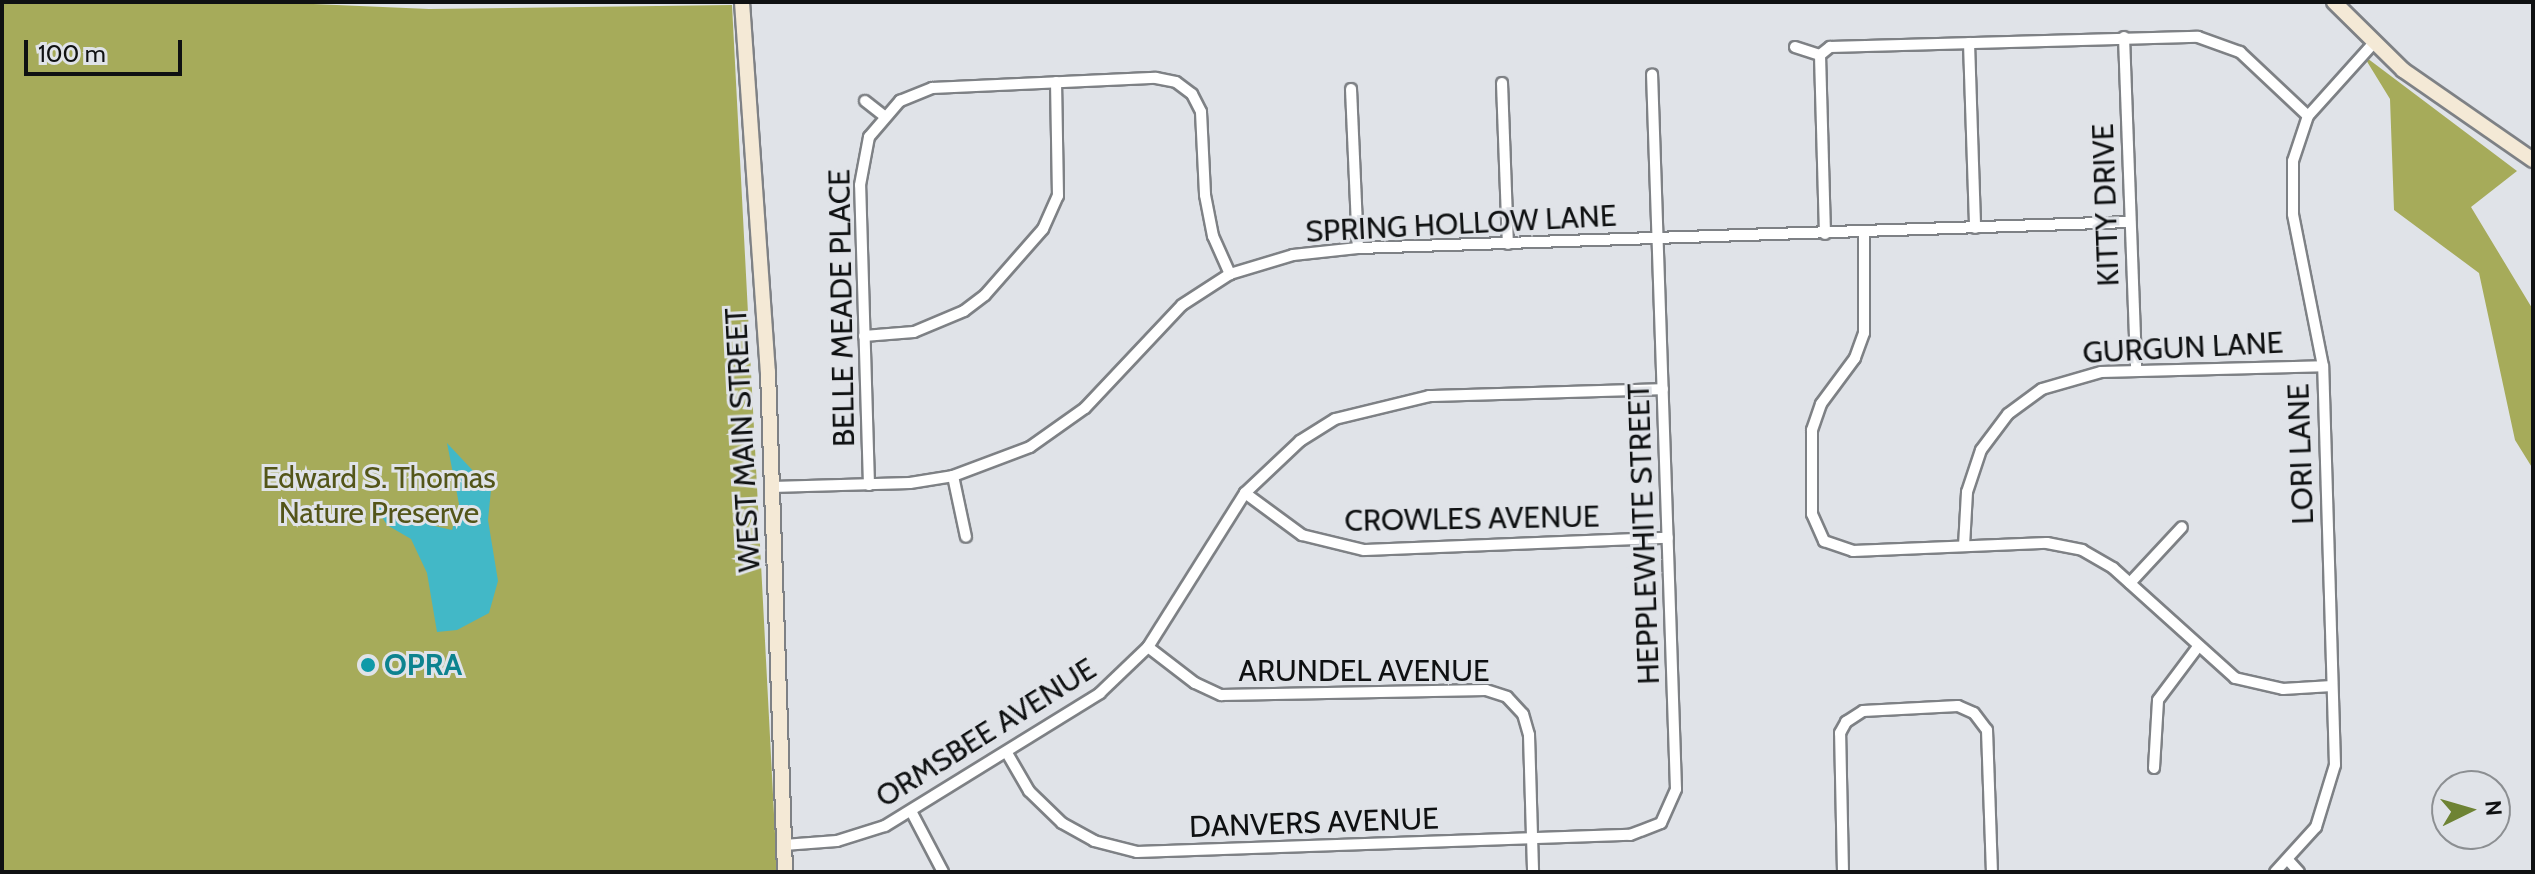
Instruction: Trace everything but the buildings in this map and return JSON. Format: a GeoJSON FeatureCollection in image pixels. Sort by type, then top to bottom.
{"type":"FeatureCollection","features":[{"type":"Feature","properties":{"kind":"main road"},"geometry":{"type":"LineString","coordinates":[[2334,2],[2372,45],[2533,160]]}},
{"type":"Feature","properties":{"kind":"main road","name":"WEST MAIN STREET"},"geometry":{"type":"LineString","coordinates":[[742,4],[772,487],[785,872]]}},
{"type":"Feature","properties":{"kind":"street"},"geometry":{"type":"LineString","coordinates":[[1820,55],[1830,47],[2124,37],[2219,42],[2240,52],[2308,116]]}},
{"type":"Feature","properties":{"kind":"street","name":"KITTY DRIVE"},"geometry":{"type":"LineString","coordinates":[[2124,37],[2136,371]]}},
{"type":"Feature","properties":{"kind":"street"},"geometry":{"type":"LineString","coordinates":[[1969,43],[1975,228]]}},
{"type":"Feature","properties":{"kind":"street","name":"LORI LANE"},"geometry":{"type":"LineString","coordinates":[[2275,872],[2289,861],[2316,827],[2332,784],[2323,366],[2291,197],[2293,161],[2308,116],[2372,45]]}},
{"type":"Feature","properties":{"kind":"street"},"geometry":{"type":"LineString","coordinates":[[1795,47],[1820,55]]}},
{"type":"Feature","properties":{"kind":"street"},"geometry":{"type":"LineString","coordinates":[[1820,55],[1825,234]]}},
{"type":"Feature","properties":{"kind":"street","name":"HEPPLEWHITE STREET"},"geometry":{"type":"LineString","coordinates":[[1652,74],[1676,789],[1661,823]]}},
{"type":"Feature","properties":{"kind":"street","name":"BELLE MEADE PLACE"},"geometry":{"type":"LineString","coordinates":[[869,485],[862,158],[884,116],[900,101],[932,88],[1156,78],[1176,82],[1192,94],[1201,112],[1205,195],[1213,236],[1230,274]]}},
{"type":"Feature","properties":{"kind":"street"},"geometry":{"type":"LineString","coordinates":[[864,336],[914,332],[964,311],[985,295],[1043,229],[1058,196],[1056,82]]}},
{"type":"Feature","properties":{"kind":"street"},"geometry":{"type":"LineString","coordinates":[[1502,83],[1508,244]]}},
{"type":"Feature","properties":{"kind":"street"},"geometry":{"type":"LineString","coordinates":[[1351,89],[1358,248]]}},
{"type":"Feature","properties":{"kind":"street"},"geometry":{"type":"LineString","coordinates":[[865,101],[884,116]]}},
{"type":"Feature","properties":{"kind":"street","name":"SPRING HOLLOW LANE"},"geometry":{"type":"LineString","coordinates":[[772,487],[869,485],[953,476],[1030,447],[1059,429],[1182,305],[1230,274],[1293,255],[1358,248],[2130,222]]}},
{"type":"Feature","properties":{"kind":"street"},"geometry":{"type":"LineString","coordinates":[[1864,232],[1864,333],[1855,358],[1821,404],[1812,430],[1812,514],[1824,541],[1853,551],[2047,543],[2082,550],[2130,583],[2197,648],[2248,683],[2283,689],[2332,686]]}},
{"type":"Feature","properties":{"kind":"street","name":"GURGUN LANE"},"geometry":{"type":"LineString","coordinates":[[1964,546],[1970,478],[1985,443],[2008,414],[2042,389],[2070,378],[2136,371],[2323,366]]}},
{"type":"Feature","properties":{"kind":"street","name":"ORMSBEE AVENUE"},"geometry":{"type":"LineString","coordinates":[[784,845],[837,841],[885,826],[1100,693],[1148,647],[1245,493],[1300,441],[1335,419],[1429,396],[1663,389]]}},
{"type":"Feature","properties":{"kind":"street"},"geometry":{"type":"LineString","coordinates":[[953,476],[966,537]]}},
{"type":"Feature","properties":{"kind":"street","name":"CROWLES AVENUE"},"geometry":{"type":"LineString","coordinates":[[1245,493],[1302,535],[1353,549],[1668,538]]}},
{"type":"Feature","properties":{"kind":"street"},"geometry":{"type":"LineString","coordinates":[[2130,583],[2182,527]]}},
{"type":"Feature","properties":{"kind":"street","name":"ARUNDEL AVENUE"},"geometry":{"type":"LineString","coordinates":[[1148,647],[1195,683],[1221,695],[1486,690],[1507,697],[1527,724],[1533,872]]}},
{"type":"Feature","properties":{"kind":"street"},"geometry":{"type":"LineString","coordinates":[[2154,768],[2158,700],[2197,648]]}},
{"type":"Feature","properties":{"kind":"street"},"geometry":{"type":"LineString","coordinates":[[1843,872],[1840,733],[1846,722],[1863,711],[1958,706],[1982,720],[1989,757],[1992,872]]}},
{"type":"Feature","properties":{"kind":"street","name":"DANVERS AVENUE"},"geometry":{"type":"LineString","coordinates":[[1007,753],[1029,791],[1062,823],[1094,841],[1137,852],[1630,835],[1661,823]]}},
{"type":"Feature","properties":{"kind":"street"},"geometry":{"type":"LineString","coordinates":[[911,811],[943,872]]}},
{"type":"Feature","properties":{"kind":"street"},"geometry":{"type":"LineString","coordinates":[[2289,861],[2299,872]]}},
{"type":"Feature","properties":{"kind":"green space","name":"Edward S. Thomas Nature Preserve"},"geometry":{"type":"Polygon","coordinates":[[[2,2],[267,2],[429,9],[732,5],[777,872],[2,872],[2,2]]]}},
{"type":"Feature","properties":{"kind":"green space"},"geometry":{"type":"Polygon","coordinates":[[[2363,55],[2517,171],[2471,207],[2532,308],[2533,469],[2515,440],[2479,273],[2394,210],[2390,99],[2363,55]]]}},
{"type":"Feature","properties":{"kind":"water"},"geometry":{"type":"Polygon","coordinates":[[[447,443],[491,490],[488,520],[498,581],[489,613],[457,630],[437,632],[427,573],[411,539],[387,525],[374,504],[414,513],[430,525],[452,530],[459,504],[447,443]]]}},
{"type":"Feature","properties":{"kind":"place","name":"OPRA"},"geometry":{"type":"Point","coordinates":[368,665]}}]}
